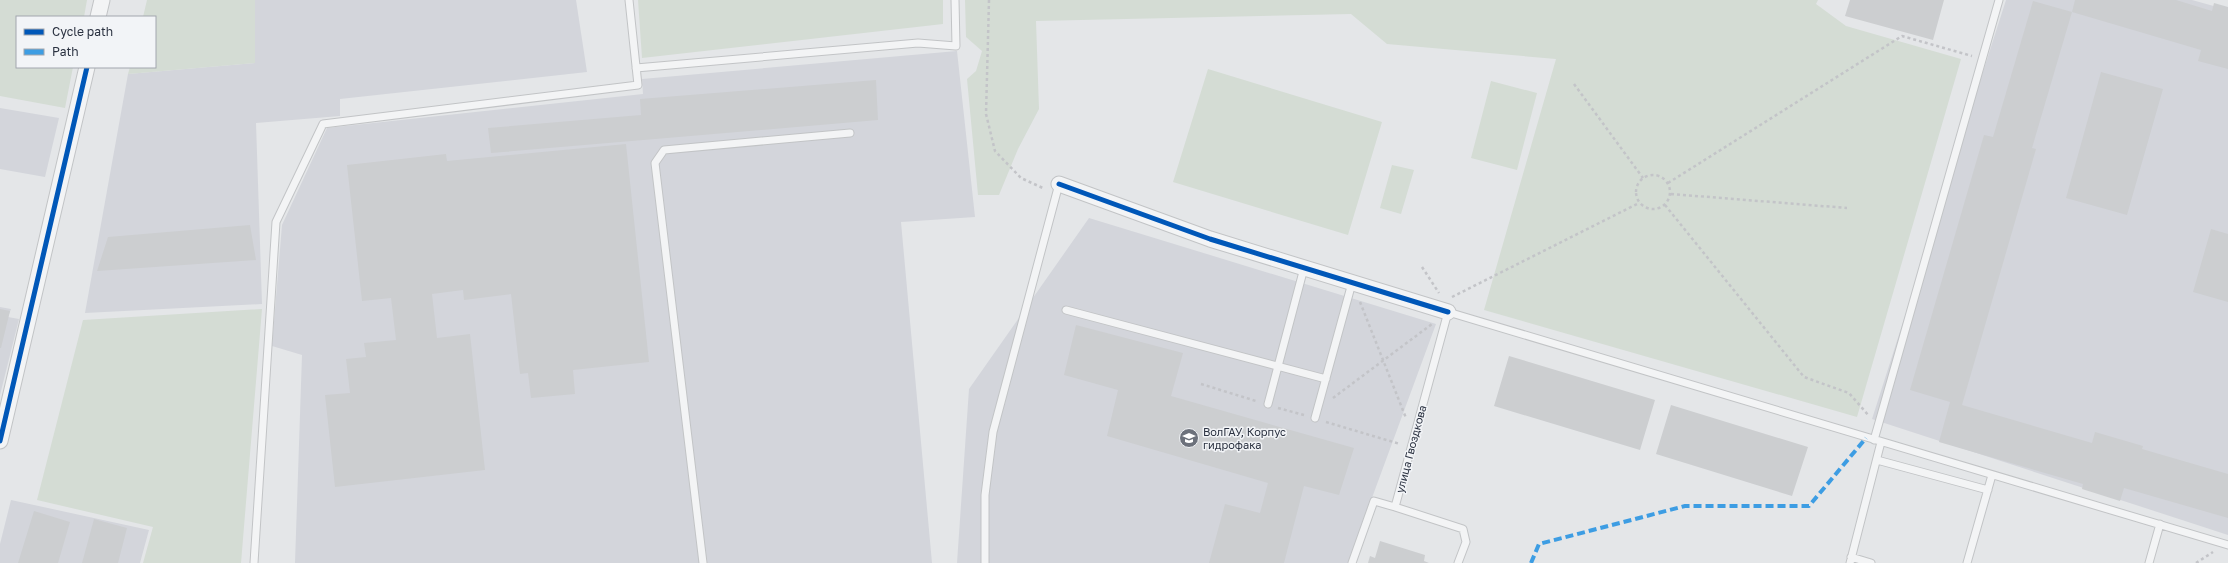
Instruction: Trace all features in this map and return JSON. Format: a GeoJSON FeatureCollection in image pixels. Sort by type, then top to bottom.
{"type":"FeatureCollection","features":[{"type":"Feature","properties":{"kind":"street"},"geometry":{"type":"LineString","coordinates":[[98,16],[102,0]]}},
{"type":"Feature","properties":{"kind":"street"},"geometry":{"type":"LineString","coordinates":[[0,441],[87,68]]}},
{"type":"Feature","properties":{"kind":"street"},"geometry":{"type":"LineString","coordinates":[[1058,189],[1210,239],[1352,283],[1448,306]]}},
{"type":"Feature","properties":{"kind":"lane"},"geometry":{"type":"LineString","coordinates":[[254,563],[276,222],[323,124],[638,85],[629,0]]}},
{"type":"Feature","properties":{"kind":"lane"},"geometry":{"type":"LineString","coordinates":[[636,68],[918,43],[956,46],[955,0]]}},
{"type":"Feature","properties":{"kind":"lane"},"geometry":{"type":"LineString","coordinates":[[1871,563],[1851,560],[1877,460],[1878,427],[1999,0]]}},
{"type":"Feature","properties":{"kind":"lane"},"geometry":{"type":"LineString","coordinates":[[703,563],[655,163],[664,150],[850,133]]}},
{"type":"Feature","properties":{"kind":"lane"},"geometry":{"type":"LineString","coordinates":[[985,563],[985,495],[993,432],[1058,189]]}},
{"type":"Feature","properties":{"kind":"lane"},"geometry":{"type":"LineString","coordinates":[[1268,404],[1304,268]]}},
{"type":"Feature","properties":{"kind":"lane"},"geometry":{"type":"LineString","coordinates":[[1315,418],[1352,283]]}},
{"type":"Feature","properties":{"kind":"lane"},"geometry":{"type":"LineString","coordinates":[[1448,306],[1878,441],[2228,545]]}},
{"type":"Feature","properties":{"kind":"lane","name":"улица Гвоздкова"},"geometry":{"type":"LineString","coordinates":[[1448,306],[1395,507],[1463,529],[1466,542],[1458,563]]}},
{"type":"Feature","properties":{"kind":"lane"},"geometry":{"type":"LineString","coordinates":[[1066,310],[1326,378]]}},
{"type":"Feature","properties":{"kind":"lane"},"geometry":{"type":"LineString","coordinates":[[1877,460],[1988,490]]}},
{"type":"Feature","properties":{"kind":"lane"},"geometry":{"type":"LineString","coordinates":[[1967,563],[1992,475]]}},
{"type":"Feature","properties":{"kind":"lane"},"geometry":{"type":"LineString","coordinates":[[1352,563],[1374,501],[1395,507]]}},
{"type":"Feature","properties":{"kind":"lane"},"geometry":{"type":"LineString","coordinates":[[2149,563],[2160,524]]}},
{"type":"Feature","properties":{"kind":"path"},"geometry":{"type":"LineString","coordinates":[[989,0],[986,114],[995,151],[1022,178],[1058,189]]}},
{"type":"Feature","properties":{"kind":"path"},"geometry":{"type":"LineString","coordinates":[[1668,183],[1902,36],[1982,59]]}},
{"type":"Feature","properties":{"kind":"path"},"geometry":{"type":"LineString","coordinates":[[1574,84],[1643,178]]}},
{"type":"Feature","properties":{"kind":"path"},"geometry":{"type":"LineString","coordinates":[[1648,175],[1660,176],[1668,183],[1670,194],[1665,204],[1655,210],[1644,207],[1636,198],[1636,186],[1643,178],[1648,175]]}},
{"type":"Feature","properties":{"kind":"path"},"geometry":{"type":"LineString","coordinates":[[1670,194],[1847,208]]}},
{"type":"Feature","properties":{"kind":"path"},"geometry":{"type":"LineString","coordinates":[[1318,409],[1383,360],[1448,306],[1639,203]]}},
{"type":"Feature","properties":{"kind":"path"},"geometry":{"type":"LineString","coordinates":[[1665,204],[1804,377],[1849,393],[1878,427]]}},
{"type":"Feature","properties":{"kind":"path"},"geometry":{"type":"LineString","coordinates":[[1352,283],[1414,438]]}},
{"type":"Feature","properties":{"kind":"shaded area"},"geometry":{"type":"Polygon","coordinates":[[[0,0],[87,0],[84,16],[16,16],[16,68],[73,68],[65,108],[0,96],[0,0]]]}},
{"type":"Feature","properties":{"kind":"shaded area"},"geometry":{"type":"Polygon","coordinates":[[[147,0],[255,0],[255,63],[128,74],[130,68],[156,68],[156,16],[143,16],[147,0]]]}},
{"type":"Feature","properties":{"kind":"shaded area"},"geometry":{"type":"Polygon","coordinates":[[[255,0],[576,0],[587,72],[340,99],[340,116],[256,123],[262,304],[85,313],[128,74],[255,63],[255,0]]]}},
{"type":"Feature","properties":{"kind":"shaded area"},"geometry":{"type":"Polygon","coordinates":[[[638,0],[943,0],[943,24],[642,58],[638,0]]]}},
{"type":"Feature","properties":{"kind":"shaded area"},"geometry":{"type":"Polygon","coordinates":[[[965,0],[1818,0],[1816,4],[1846,26],[1961,59],[1857,417],[1484,310],[1556,59],[1387,44],[1351,14],[1036,21],[1039,109],[1018,149],[999,195],[978,195],[967,79],[976,71],[982,51],[966,37],[965,0]]]}},
{"type":"Feature","properties":{"kind":"shaded area"},"geometry":{"type":"Polygon","coordinates":[[[2006,0],[2192,0],[2228,10],[2228,535],[1872,419],[2006,0]]]}},
{"type":"Feature","properties":{"kind":"shaded area"},"geometry":{"type":"Polygon","coordinates":[[[957,51],[975,217],[901,222],[932,563],[295,563],[302,355],[272,346],[282,225],[327,128],[643,94],[642,79],[957,51]]]}},
{"type":"Feature","properties":{"kind":"shaded area"},"geometry":{"type":"Polygon","coordinates":[[[1208,69],[1382,122],[1348,235],[1173,182],[1208,69]]]}},
{"type":"Feature","properties":{"kind":"shaded area"},"geometry":{"type":"Polygon","coordinates":[[[1491,81],[1537,93],[1517,170],[1471,158],[1491,81]]]}},
{"type":"Feature","properties":{"kind":"shaded area"},"geometry":{"type":"Polygon","coordinates":[[[0,108],[59,118],[45,177],[0,169],[0,108]]]}},
{"type":"Feature","properties":{"kind":"shaded area"},"geometry":{"type":"Polygon","coordinates":[[[1392,165],[1414,170],[1401,214],[1380,208],[1392,165]]]}},
{"type":"Feature","properties":{"kind":"shaded area"},"geometry":{"type":"Polygon","coordinates":[[[1089,218],[1436,324],[1348,563],[957,563],[969,389],[1089,218]]]}},
{"type":"Feature","properties":{"kind":"shaded area"},"geometry":{"type":"Polygon","coordinates":[[[0,307],[11,309],[8,317],[19,319],[0,395],[0,307]]]}},
{"type":"Feature","properties":{"kind":"shaded area"},"geometry":{"type":"Polygon","coordinates":[[[262,309],[241,563],[143,563],[153,527],[37,500],[83,320],[262,309]]]}},
{"type":"Feature","properties":{"kind":"shaded area"},"geometry":{"type":"Polygon","coordinates":[[[11,500],[149,530],[140,563],[0,563],[0,544],[11,500]]]}},
{"type":"Feature","properties":{"kind":"building"},"geometry":{"type":"Polygon","coordinates":[[[1850,0],[1944,0],[1933,40],[1845,16],[1850,0]]]}},
{"type":"Feature","properties":{"kind":"building"},"geometry":{"type":"Polygon","coordinates":[[[2075,0],[2176,0],[2212,11],[2214,3],[2228,7],[2228,69],[2198,61],[2201,50],[2072,12],[2075,0]]]}},
{"type":"Feature","properties":{"kind":"building"},"geometry":{"type":"Polygon","coordinates":[[[2033,1],[2072,12],[2032,148],[2036,149],[1962,405],[2092,443],[2095,432],[2143,446],[2142,449],[2228,474],[2228,518],[2124,488],[2120,501],[2082,489],[2083,484],[1939,442],[1950,402],[1910,390],[1984,135],[1993,137],[2033,1]]]}},
{"type":"Feature","properties":{"kind":"building"},"geometry":{"type":"Polygon","coordinates":[[[2101,72],[2163,89],[2127,215],[2066,198],[2101,72]]]}},
{"type":"Feature","properties":{"kind":"building"},"geometry":{"type":"Polygon","coordinates":[[[876,80],[878,120],[491,153],[488,128],[641,115],[640,99],[876,80]]]}},
{"type":"Feature","properties":{"kind":"building"},"geometry":{"type":"Polygon","coordinates":[[[626,144],[649,362],[573,370],[575,394],[531,398],[528,373],[520,374],[511,294],[464,300],[463,290],[432,294],[437,338],[470,334],[485,470],[335,487],[325,395],[350,393],[346,359],[366,357],[364,343],[396,340],[391,298],[362,301],[347,165],[446,154],[447,161],[626,144]]]}},
{"type":"Feature","properties":{"kind":"building"},"geometry":{"type":"Polygon","coordinates":[[[250,225],[256,260],[97,271],[108,237],[250,225]]]}},
{"type":"Feature","properties":{"kind":"building"},"geometry":{"type":"Polygon","coordinates":[[[2211,229],[2228,234],[2228,302],[2193,292],[2211,229]]]}},
{"type":"Feature","properties":{"kind":"building"},"geometry":{"type":"Polygon","coordinates":[[[0,309],[10,311],[1,348],[0,348],[0,309]]]}},
{"type":"Feature","properties":{"kind":"building"},"geometry":{"type":"Polygon","coordinates":[[[1076,325],[1183,353],[1171,396],[1354,448],[1339,495],[1304,486],[1284,563],[1209,563],[1225,504],[1260,513],[1268,483],[1107,436],[1118,390],[1064,375],[1076,325]]]}},
{"type":"Feature","properties":{"kind":"building"},"geometry":{"type":"Polygon","coordinates":[[[1509,356],[1655,400],[1640,450],[1494,406],[1509,356]]]}},
{"type":"Feature","properties":{"kind":"building"},"geometry":{"type":"Polygon","coordinates":[[[1671,405],[1808,447],[1792,496],[1656,454],[1671,405]]]}},
{"type":"Feature","properties":{"kind":"building"},"geometry":{"type":"Polygon","coordinates":[[[34,511],[70,522],[58,563],[18,563],[34,511]]]}},
{"type":"Feature","properties":{"kind":"building"},"geometry":{"type":"Polygon","coordinates":[[[94,519],[127,528],[118,563],[82,563],[94,519]]]}},
{"type":"Feature","properties":{"kind":"building"},"geometry":{"type":"Polygon","coordinates":[[[1380,541],[1425,555],[1424,561],[1429,563],[1368,563],[1370,556],[1375,558],[1380,541]]]}},
{"type":"Feature","properties":{"kind":"marked path"},"geometry":{"type":"LineString","coordinates":[[1531,563],[1539,544],[1685,506],[1809,506],[1866,438]]}},
{"type":"Feature","properties":{"kind":"cycle path"},"geometry":{"type":"LineString","coordinates":[[0,441],[87,68]]}},
{"type":"Feature","properties":{"kind":"cycle path"},"geometry":{"type":"LineString","coordinates":[[1059,184],[1210,239],[1448,312]]}},
{"type":"Feature","properties":{"kind":"place","name":"ВолГАУ, Корпус гидрофака"},"geometry":{"type":"Point","coordinates":[1189,438]}}]}
